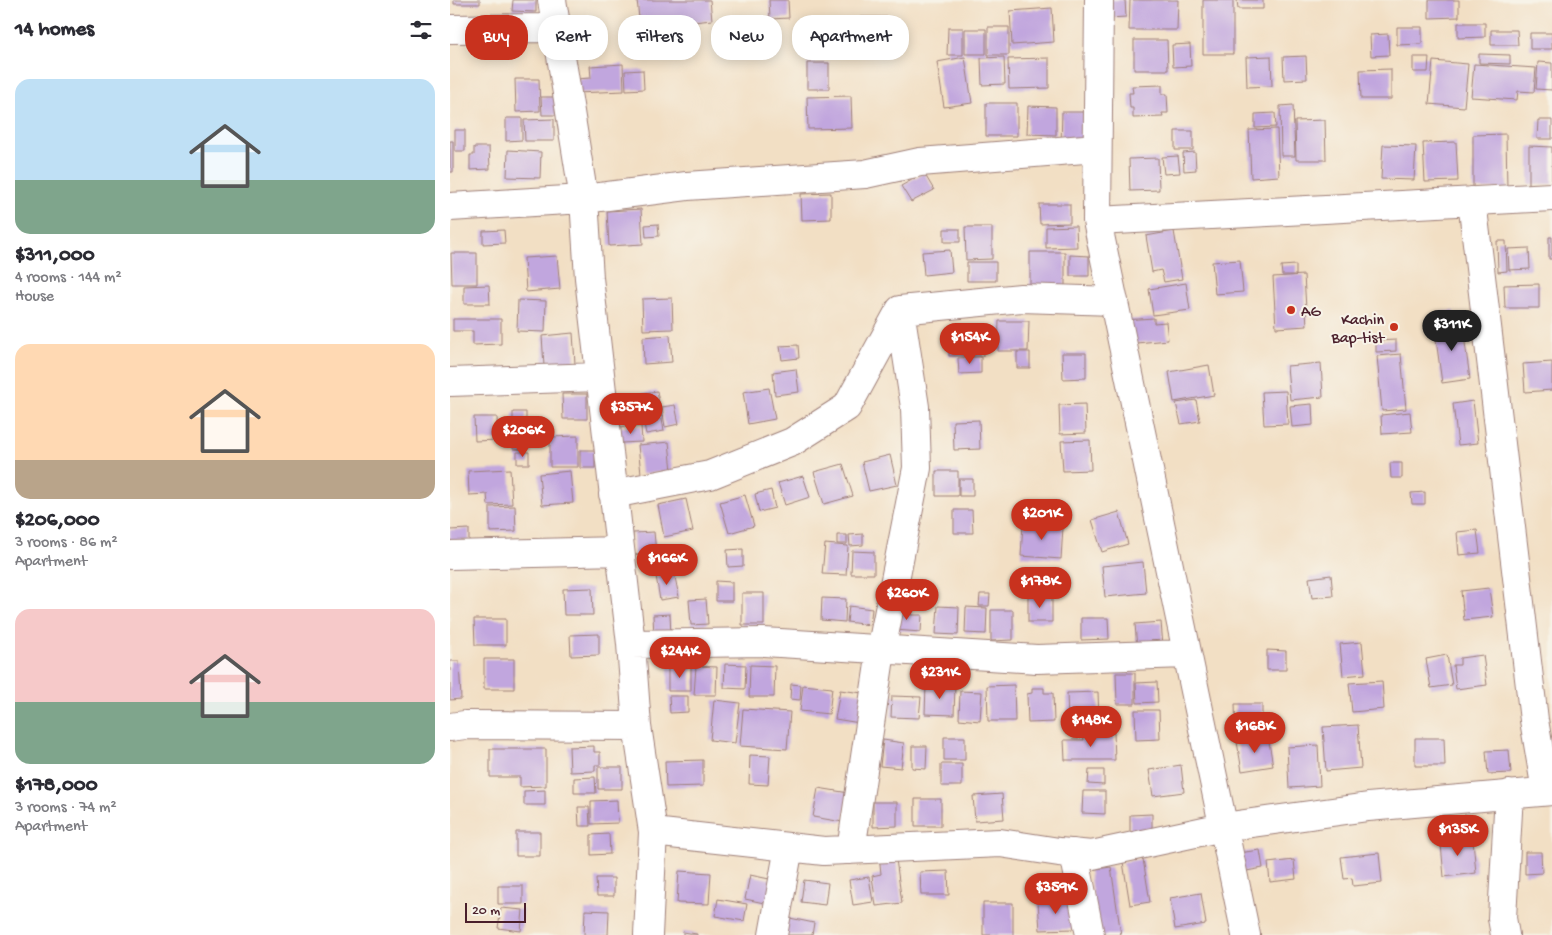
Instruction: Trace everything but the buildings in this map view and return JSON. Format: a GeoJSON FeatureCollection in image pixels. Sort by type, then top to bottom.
{"type":"FeatureCollection","features":[{"type":"Feature","properties":{"kind":"street"},"geometry":{"type":"LineString","coordinates":[[552,0],[554,15]]}},
{"type":"Feature","properties":{"kind":"street"},"geometry":{"type":"LineString","coordinates":[[1099,0],[1097,221],[1246,935]]}},
{"type":"Feature","properties":{"kind":"street"},"geometry":{"type":"LineString","coordinates":[[450,29],[538,28]]}},
{"type":"Feature","properties":{"kind":"street"},"geometry":{"type":"LineString","coordinates":[[560,60],[584,199],[589,278],[631,644],[637,726],[653,832],[648,935]]}},
{"type":"Feature","properties":{"kind":"street"},"geometry":{"type":"LineString","coordinates":[[450,207],[584,199],[687,186],[866,174],[920,162],[1097,148]]}},
{"type":"Feature","properties":{"kind":"street"},"geometry":{"type":"LineString","coordinates":[[1097,221],[1552,197]]}},
{"type":"Feature","properties":{"kind":"street"},"geometry":{"type":"LineString","coordinates":[[653,832],[824,851],[1000,843],[1092,855],[1224,827],[1368,807],[1549,791],[1534,720],[1472,201]]}},
{"type":"Feature","properties":{"kind":"street"},"geometry":{"type":"LineString","coordinates":[[900,310],[1021,298],[1114,302]]}},
{"type":"Feature","properties":{"kind":"street"},"geometry":{"type":"LineString","coordinates":[[613,494],[710,475],[792,442],[847,407],[900,310]]}},
{"type":"Feature","properties":{"kind":"street"},"geometry":{"type":"LineString","coordinates":[[851,850],[881,651],[917,468],[915,407],[900,310]]}},
{"type":"Feature","properties":{"kind":"street"},"geometry":{"type":"LineString","coordinates":[[450,382],[599,377]]}},
{"type":"Feature","properties":{"kind":"street"},"geometry":{"type":"LineString","coordinates":[[450,555],[620,551]]}},
{"type":"Feature","properties":{"kind":"street"},"geometry":{"type":"LineString","coordinates":[[631,644],[764,642],[881,651],[1037,659],[1186,654]]}},
{"type":"Feature","properties":{"kind":"street"},"geometry":{"type":"LineString","coordinates":[[450,727],[465,725],[637,726]]}},
{"type":"Feature","properties":{"kind":"street"},"geometry":{"type":"LineString","coordinates":[[1505,935],[1502,918],[1509,794]]}},
{"type":"Feature","properties":{"kind":"street"},"geometry":{"type":"LineString","coordinates":[[773,935],[789,847]]}},
{"type":"Feature","properties":{"kind":"street"},"geometry":{"type":"LineString","coordinates":[[1074,853],[1090,935]]}},
{"type":"Feature","properties":{"kind":"place","name":"AG"},"geometry":{"type":"Point","coordinates":[1291,310]}},
{"type":"Feature","properties":{"kind":"place","name":"Kachin Bap-tist"},"geometry":{"type":"Point","coordinates":[1394,327]}}]}
